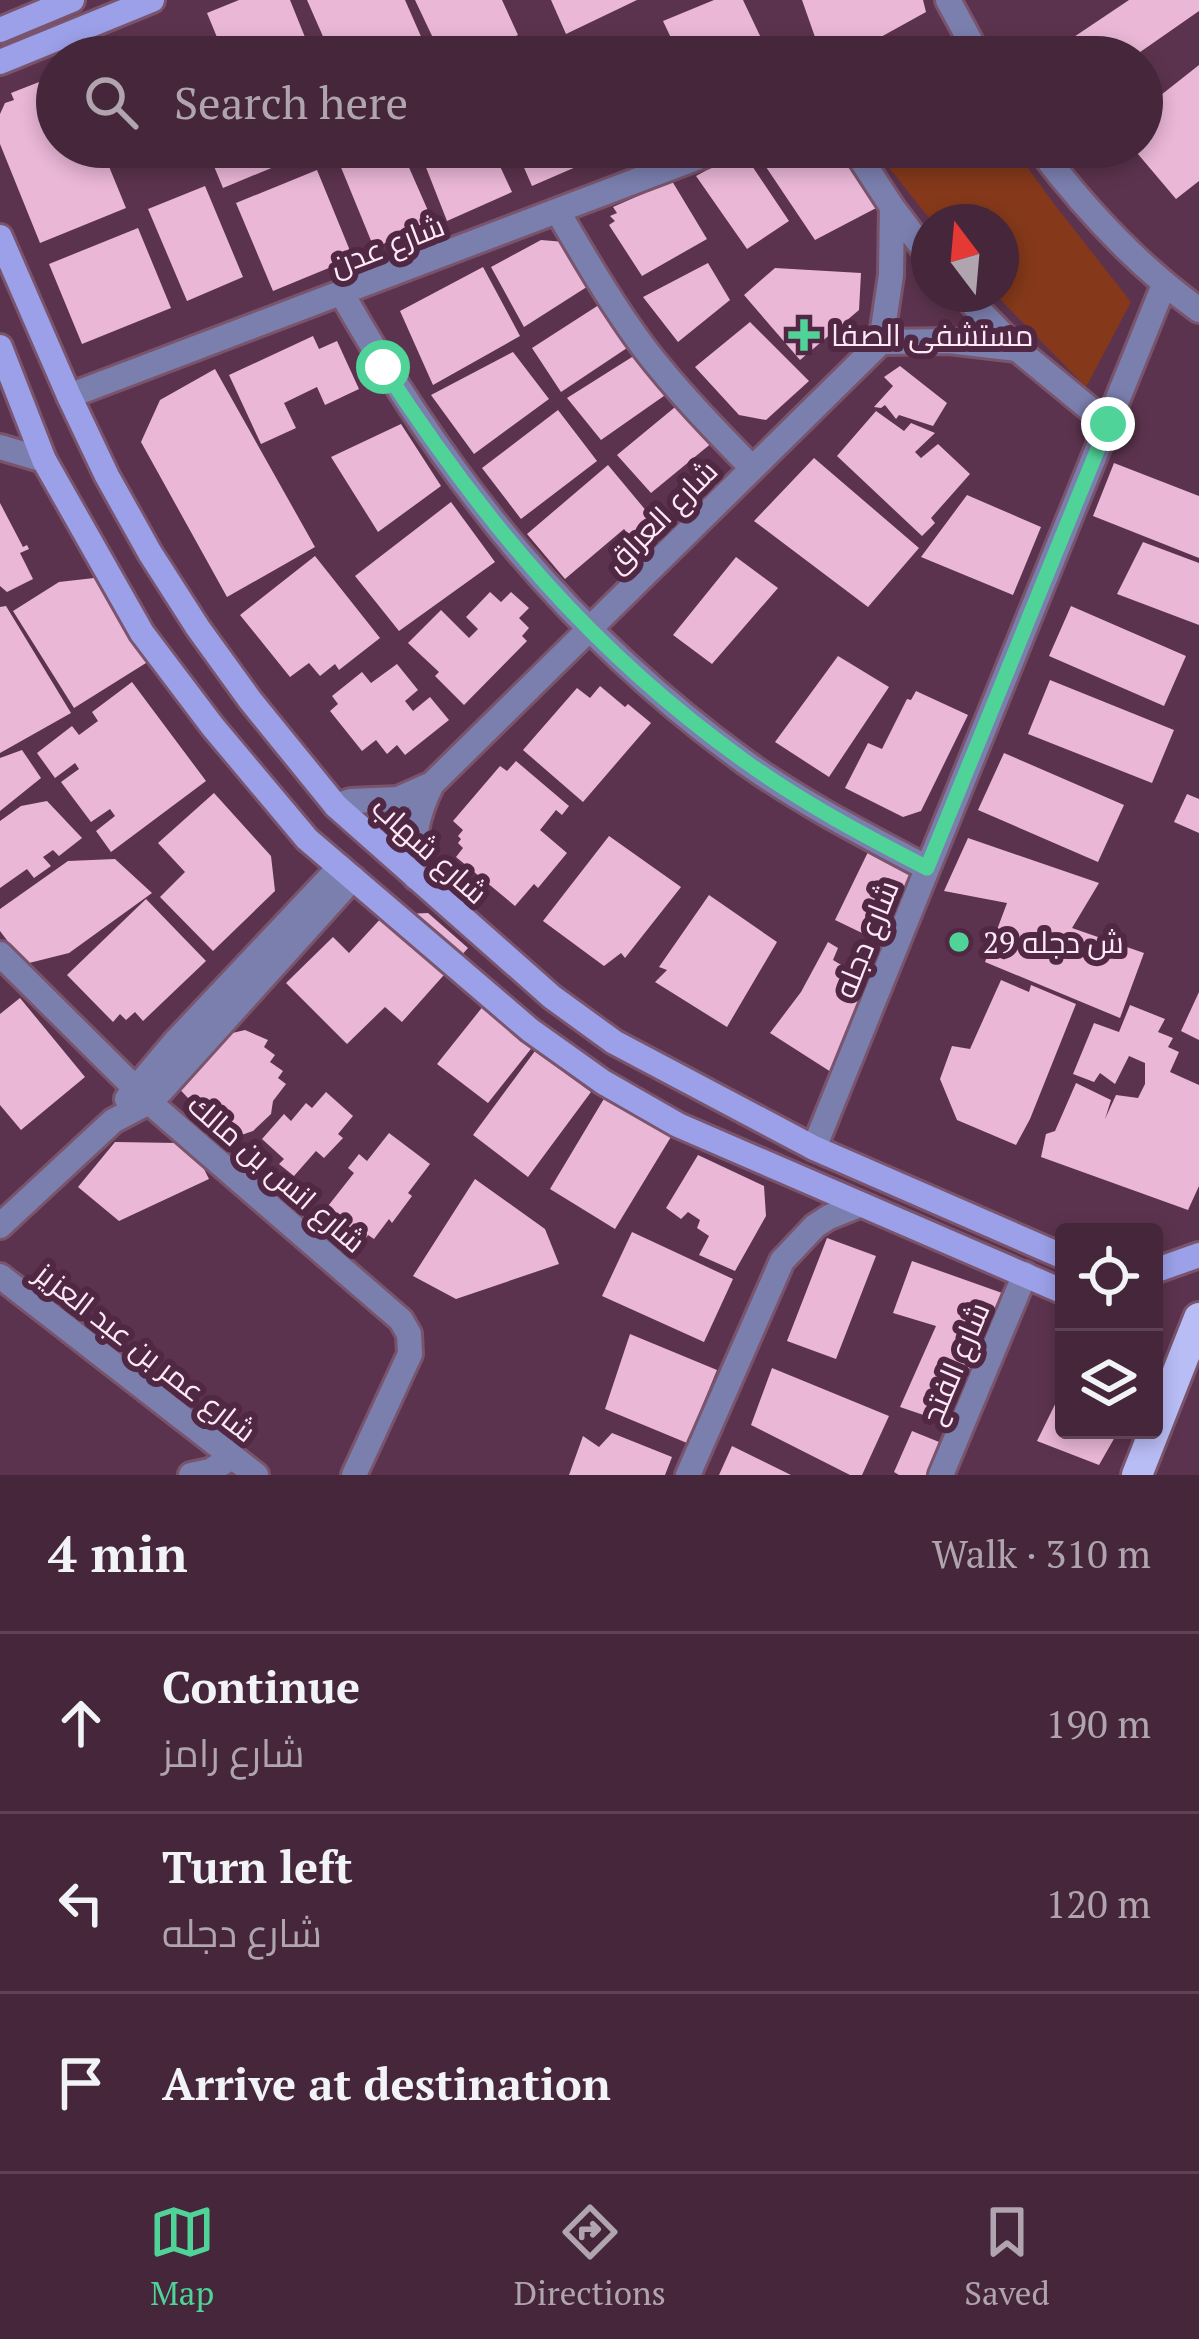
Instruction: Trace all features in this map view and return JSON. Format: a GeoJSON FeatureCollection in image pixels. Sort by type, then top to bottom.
{"type":"FeatureCollection","features":[{"type":"Feature","properties":{"kind":"main road"},"geometry":{"type":"LineString","coordinates":[[1163,1380],[1199,1318]]}},
{"type":"Feature","properties":{"kind":"main road"},"geometry":{"type":"LineString","coordinates":[[1137,1475],[1146,1439]]}},
{"type":"Feature","properties":{"kind":"street"},"geometry":{"type":"LineString","coordinates":[[0,30],[72,0]]}},
{"type":"Feature","properties":{"kind":"street"},"geometry":{"type":"LineString","coordinates":[[64,36],[152,0]]}},
{"type":"Feature","properties":{"kind":"street"},"geometry":{"type":"LineString","coordinates":[[948,0],[962,36]]}},
{"type":"Feature","properties":{"kind":"street"},"geometry":{"type":"LineString","coordinates":[[0,62],[36,47]]}},
{"type":"Feature","properties":{"kind":"street","name":"شارع عدن"},"geometry":{"type":"LineString","coordinates":[[69,396],[670,168]]}},
{"type":"Feature","properties":{"kind":"street"},"geometry":{"type":"LineString","coordinates":[[867,168],[911,232]]}},
{"type":"Feature","properties":{"kind":"street"},"geometry":{"type":"LineString","coordinates":[[1055,168],[1093,214],[1164,285],[1199,310]]}},
{"type":"Feature","properties":{"kind":"street"},"geometry":{"type":"LineString","coordinates":[[892,207],[891,275],[881,342],[949,341],[1017,349]]}},
{"type":"Feature","properties":{"kind":"street"},"geometry":{"type":"LineString","coordinates":[[558,212],[644,348],[752,469]]}},
{"type":"Feature","properties":{"kind":"street","name":"شارع شهاب"},"geometry":{"type":"LineString","coordinates":[[0,237],[69,396],[150,553],[250,700],[336,806],[552,997],[614,1042],[814,1148],[1055,1253]]}},
{"type":"Feature","properties":{"kind":"street","name":"شارع دجله"},"geometry":{"type":"LineString","coordinates":[[814,1148],[1164,285]]}},
{"type":"Feature","properties":{"kind":"street"},"geometry":{"type":"LineString","coordinates":[[341,295],[428,437],[478,505],[588,631],[665,700],[748,764],[835,820],[927,868]]}},
{"type":"Feature","properties":{"kind":"street"},"geometry":{"type":"LineString","coordinates":[[981,312],[1017,349],[1108,424]]}},
{"type":"Feature","properties":{"kind":"street","name":"شارع العراق"},"geometry":{"type":"LineString","coordinates":[[336,806],[398,800],[432,784],[881,342]]}},
{"type":"Feature","properties":{"kind":"street"},"geometry":{"type":"LineString","coordinates":[[0,347],[44,460],[142,633],[307,839],[530,1030],[603,1082],[678,1125],[1055,1288]]}},
{"type":"Feature","properties":{"kind":"street"},"geometry":{"type":"LineString","coordinates":[[0,447],[44,460]]}},
{"type":"Feature","properties":{"kind":"street","name":"شارع العراق"},"geometry":{"type":"LineString","coordinates":[[416,878],[414,830],[432,784]]}},
{"type":"Feature","properties":{"kind":"street"},"geometry":{"type":"LineString","coordinates":[[0,1226],[142,1095],[346,873]]}},
{"type":"Feature","properties":{"kind":"street","name":"شارع انس بن مالك"},"geometry":{"type":"LineString","coordinates":[[0,954],[142,1095],[401,1320],[409,1334],[410,1354],[360,1473]]}},
{"type":"Feature","properties":{"kind":"street"},"geometry":{"type":"LineString","coordinates":[[688,1475],[782,1261],[815,1226],[859,1205]]}},
{"type":"Feature","properties":{"kind":"street"},"geometry":{"type":"LineString","coordinates":[[1163,1268],[1199,1255]]}},
{"type":"Feature","properties":{"kind":"street","name":"شارع الفتح"},"geometry":{"type":"LineString","coordinates":[[941,1475],[1025,1274]]}},
{"type":"Feature","properties":{"kind":"street","name":"شارع عمر بن عبد العزيز"},"geometry":{"type":"LineString","coordinates":[[0,1276],[256,1475]]}},
{"type":"Feature","properties":{"kind":"street"},"geometry":{"type":"LineString","coordinates":[[191,1475],[210,1471],[232,1456]]}},
{"type":"Feature","properties":{"kind":"shaded area"},"geometry":{"type":"Polygon","coordinates":[[[890,168],[1028,168],[1131,302],[1086,387],[1013,312],[1019,312],[1019,204],[918,204],[890,168]]]}},
{"type":"Feature","properties":{"kind":"building"},"geometry":{"type":"Polygon","coordinates":[[[239,0],[290,0],[305,36],[216,36],[207,13],[239,0]]]}},
{"type":"Feature","properties":{"kind":"building"},"geometry":{"type":"Polygon","coordinates":[[[307,0],[405,0],[421,36],[323,36],[307,0]]]}},
{"type":"Feature","properties":{"kind":"building"},"geometry":{"type":"Polygon","coordinates":[[[415,0],[502,0],[518,35],[516,36],[432,36],[415,0]]]}},
{"type":"Feature","properties":{"kind":"building"},"geometry":{"type":"Polygon","coordinates":[[[551,0],[637,0],[566,34],[551,0]]]}},
{"type":"Feature","properties":{"kind":"building"},"geometry":{"type":"Polygon","coordinates":[[[714,0],[743,0],[760,36],[670,36],[663,21],[714,0]]]}},
{"type":"Feature","properties":{"kind":"building"},"geometry":{"type":"Polygon","coordinates":[[[802,0],[923,0],[926,12],[883,36],[815,36],[802,0]]]}},
{"type":"Feature","properties":{"kind":"building"},"geometry":{"type":"Polygon","coordinates":[[[1129,0],[1199,0],[1199,11],[1163,36],[1075,36],[1129,0]]]}},
{"type":"Feature","properties":{"kind":"building"},"geometry":{"type":"Polygon","coordinates":[[[1199,65],[1199,181],[1176,199],[1150,168],[1163,168],[1163,93],[1199,65]]]}},
{"type":"Feature","properties":{"kind":"building"},"geometry":{"type":"Polygon","coordinates":[[[36,83],[36,168],[110,168],[126,208],[40,243],[0,144],[0,114],[5,103],[14,100],[11,93],[36,83]]]}},
{"type":"Feature","properties":{"kind":"building"},"geometry":{"type":"Polygon","coordinates":[[[215,168],[271,168],[223,188],[215,168]]]}},
{"type":"Feature","properties":{"kind":"building"},"geometry":{"type":"Polygon","coordinates":[[[341,168],[409,168],[433,222],[374,248],[341,168]]]}},
{"type":"Feature","properties":{"kind":"building"},"geometry":{"type":"Polygon","coordinates":[[[426,168],[501,168],[512,192],[447,221],[426,168]]]}},
{"type":"Feature","properties":{"kind":"building"},"geometry":{"type":"Polygon","coordinates":[[[524,168],[574,168],[532,186],[524,168]]]}},
{"type":"Feature","properties":{"kind":"building"},"geometry":{"type":"Polygon","coordinates":[[[711,168],[753,168],[789,221],[747,249],[696,176],[711,168]]]}},
{"type":"Feature","properties":{"kind":"building"},"geometry":{"type":"Polygon","coordinates":[[[767,168],[855,168],[880,206],[815,240],[767,168]]]}},
{"type":"Feature","properties":{"kind":"building"},"geometry":{"type":"Polygon","coordinates":[[[317,170],[353,258],[273,291],[236,203],[317,170]]]}},
{"type":"Feature","properties":{"kind":"building"},"geometry":{"type":"Polygon","coordinates":[[[672,181],[707,239],[642,276],[609,225],[615,221],[610,216],[617,213],[613,207],[672,181]]]}},
{"type":"Feature","properties":{"kind":"building"},"geometry":{"type":"Polygon","coordinates":[[[205,186],[243,277],[187,301],[148,209],[205,186]]]}},
{"type":"Feature","properties":{"kind":"building"},"geometry":{"type":"Polygon","coordinates":[[[138,228],[171,308],[82,344],[49,264],[138,228]]]}},
{"type":"Feature","properties":{"kind":"building"},"geometry":{"type":"Polygon","coordinates":[[[541,240],[565,242],[593,283],[524,327],[491,267],[541,240]]]}},
{"type":"Feature","properties":{"kind":"building"},"geometry":{"type":"Polygon","coordinates":[[[708,263],[730,300],[678,342],[643,297],[708,263]]]}},
{"type":"Feature","properties":{"kind":"building"},"geometry":{"type":"Polygon","coordinates":[[[483,267],[520,336],[433,385],[400,311],[483,267]]]}},
{"type":"Feature","properties":{"kind":"building","name":"مستشفى الصفا"},"geometry":{"type":"Polygon","coordinates":[[[775,268],[861,273],[859,310],[800,360],[744,295],[775,268]]]}},
{"type":"Feature","properties":{"kind":"building"},"geometry":{"type":"Polygon","coordinates":[[[605,301],[633,344],[561,392],[532,348],[605,301]]]}},
{"type":"Feature","properties":{"kind":"building"},"geometry":{"type":"Polygon","coordinates":[[[750,322],[809,381],[766,420],[739,415],[695,367],[750,322]]]}},
{"type":"Feature","properties":{"kind":"building"},"geometry":{"type":"Polygon","coordinates":[[[313,336],[319,349],[337,341],[359,389],[325,405],[317,387],[284,403],[296,428],[261,444],[229,375],[313,336]]]}},
{"type":"Feature","properties":{"kind":"building"},"geometry":{"type":"Polygon","coordinates":[[[513,352],[549,399],[474,454],[431,395],[513,352]]]}},
{"type":"Feature","properties":{"kind":"building"},"geometry":{"type":"Polygon","coordinates":[[[640,352],[671,391],[601,440],[567,398],[640,352]]]}},
{"type":"Feature","properties":{"kind":"building"},"geometry":{"type":"Polygon","coordinates":[[[900,366],[947,403],[933,426],[899,415],[896,419],[885,405],[874,407],[893,386],[884,377],[900,366]]]}},
{"type":"Feature","properties":{"kind":"building"},"geometry":{"type":"Polygon","coordinates":[[[215,369],[315,547],[227,597],[141,442],[160,400],[215,369]]]}},
{"type":"Feature","properties":{"kind":"building"},"geometry":{"type":"Polygon","coordinates":[[[680,403],[713,442],[651,493],[617,455],[680,403]]]}},
{"type":"Feature","properties":{"kind":"building"},"geometry":{"type":"Polygon","coordinates":[[[558,410],[597,461],[521,519],[482,468],[558,410]]]}},
{"type":"Feature","properties":{"kind":"building"},"geometry":{"type":"Polygon","coordinates":[[[876,411],[904,431],[911,423],[935,433],[915,452],[921,458],[938,444],[970,474],[931,518],[935,523],[922,536],[837,456],[876,411]]]}},
{"type":"Feature","properties":{"kind":"building"},"geometry":{"type":"Polygon","coordinates":[[[401,424],[441,486],[378,532],[331,457],[401,424]]]}},
{"type":"Feature","properties":{"kind":"building"},"geometry":{"type":"Polygon","coordinates":[[[814,458],[919,548],[868,607],[754,521],[814,458]]]}},
{"type":"Feature","properties":{"kind":"building"},"geometry":{"type":"Polygon","coordinates":[[[1114,463],[1199,496],[1199,558],[1093,516],[1114,463]]]}},
{"type":"Feature","properties":{"kind":"building"},"geometry":{"type":"Polygon","coordinates":[[[608,465],[653,519],[631,537],[624,529],[565,579],[527,534],[608,465]]]}},
{"type":"Feature","properties":{"kind":"building"},"geometry":{"type":"Polygon","coordinates":[[[967,495],[1041,527],[1013,595],[921,557],[967,495]]]}},
{"type":"Feature","properties":{"kind":"building"},"geometry":{"type":"Polygon","coordinates":[[[451,502],[495,562],[399,631],[355,576],[451,502]]]}},
{"type":"Feature","properties":{"kind":"building"},"geometry":{"type":"Polygon","coordinates":[[[0,503],[23,547],[29,549],[20,553],[33,579],[7,592],[0,586],[0,503]]]}},
{"type":"Feature","properties":{"kind":"building"},"geometry":{"type":"Polygon","coordinates":[[[1143,542],[1199,563],[1199,625],[1117,594],[1143,542]]]}},
{"type":"Feature","properties":{"kind":"building"},"geometry":{"type":"Polygon","coordinates":[[[315,556],[380,638],[339,670],[335,664],[320,676],[309,663],[290,677],[240,615],[315,556]]]}},
{"type":"Feature","properties":{"kind":"building"},"geometry":{"type":"Polygon","coordinates":[[[736,557],[778,588],[712,664],[673,635],[736,557]]]}},
{"type":"Feature","properties":{"kind":"building"},"geometry":{"type":"Polygon","coordinates":[[[103,577],[154,658],[74,708],[13,611],[59,582],[103,577]]]}},
{"type":"Feature","properties":{"kind":"building"},"geometry":{"type":"Polygon","coordinates":[[[490,592],[501,602],[511,592],[529,608],[519,618],[529,628],[522,636],[527,641],[464,705],[408,643],[441,610],[469,638],[478,629],[466,617],[490,592]]]}},
{"type":"Feature","properties":{"kind":"building"},"geometry":{"type":"Polygon","coordinates":[[[6,606],[71,713],[0,753],[0,607],[6,606]]]}},
{"type":"Feature","properties":{"kind":"building"},"geometry":{"type":"Polygon","coordinates":[[[1071,606],[1186,656],[1164,706],[1049,656],[1071,606]]]}},
{"type":"Feature","properties":{"kind":"building"},"geometry":{"type":"Polygon","coordinates":[[[838,656],[889,687],[829,777],[775,742],[838,656]]]}},
{"type":"Feature","properties":{"kind":"building"},"geometry":{"type":"Polygon","coordinates":[[[397,664],[418,690],[405,701],[413,711],[430,697],[449,720],[405,755],[397,745],[387,754],[376,740],[362,751],[330,711],[338,704],[332,696],[362,672],[371,683],[397,664]]]}},
{"type":"Feature","properties":{"kind":"building"},"geometry":{"type":"Polygon","coordinates":[[[1050,680],[1174,730],[1152,783],[1028,734],[1050,680]]]}},
{"type":"Feature","properties":{"kind":"building"},"geometry":{"type":"Polygon","coordinates":[[[132,682],[206,781],[111,852],[96,831],[115,816],[110,809],[91,822],[61,782],[79,769],[75,763],[55,778],[37,753],[72,726],[79,735],[98,721],[92,712],[132,682]]]}},
{"type":"Feature","properties":{"kind":"building"},"geometry":{"type":"Polygon","coordinates":[[[600,686],[651,723],[583,802],[523,750],[577,688],[590,698],[600,686]]]}},
{"type":"Feature","properties":{"kind":"building"},"geometry":{"type":"Polygon","coordinates":[[[916,691],[968,715],[921,811],[903,817],[845,788],[868,743],[882,749],[907,699],[916,691]]]}},
{"type":"Feature","properties":{"kind":"building"},"geometry":{"type":"Polygon","coordinates":[[[22,750],[41,778],[0,811],[0,758],[22,750]]]}},
{"type":"Feature","properties":{"kind":"building"},"geometry":{"type":"Polygon","coordinates":[[[1004,753],[1124,805],[1098,862],[978,810],[1004,753]]]}},
{"type":"Feature","properties":{"kind":"building"},"geometry":{"type":"Polygon","coordinates":[[[516,761],[569,806],[562,815],[556,810],[540,830],[567,853],[538,888],[534,884],[515,906],[456,857],[463,848],[458,836],[463,830],[453,821],[500,766],[507,771],[516,761]]]}},
{"type":"Feature","properties":{"kind":"building"},"geometry":{"type":"Polygon","coordinates":[[[214,793],[271,856],[275,891],[213,951],[160,897],[185,872],[158,843],[214,793]]]}},
{"type":"Feature","properties":{"kind":"building"},"geometry":{"type":"Polygon","coordinates":[[[1187,794],[1199,799],[1199,833],[1174,822],[1187,794]]]}},
{"type":"Feature","properties":{"kind":"building"},"geometry":{"type":"Polygon","coordinates":[[[47,801],[82,838],[59,856],[53,850],[43,857],[51,866],[34,878],[27,869],[0,888],[0,821],[21,806],[47,801]]]}},
{"type":"Feature","properties":{"kind":"building"},"geometry":{"type":"Polygon","coordinates":[[[609,836],[681,887],[625,958],[621,953],[604,966],[543,921],[609,836]]]}},
{"type":"Feature","properties":{"kind":"building"},"geometry":{"type":"Polygon","coordinates":[[[968,838],[1099,883],[1072,928],[1144,953],[1120,1018],[985,962],[1007,903],[944,891],[968,838]]]}},
{"type":"Feature","properties":{"kind":"building"},"geometry":{"type":"Polygon","coordinates":[[[869,850],[919,874],[885,944],[835,920],[869,850]]]}},
{"type":"Feature","properties":{"kind":"building"},"geometry":{"type":"Polygon","coordinates":[[[115,859],[152,893],[69,953],[25,964],[0,931],[0,909],[68,861],[115,859]]]}},
{"type":"Feature","properties":{"kind":"building"},"geometry":{"type":"Polygon","coordinates":[[[709,895],[777,942],[727,1027],[655,982],[667,970],[659,967],[709,895]]]}},
{"type":"Feature","properties":{"kind":"building"},"geometry":{"type":"Polygon","coordinates":[[[146,899],[206,961],[143,1021],[135,1012],[126,1020],[120,1014],[113,1022],[67,975],[146,899]]]}},
{"type":"Feature","properties":{"kind":"building"},"geometry":{"type":"Polygon","coordinates":[[[428,913],[468,948],[402,1022],[385,1007],[347,1044],[286,983],[333,937],[349,953],[384,915],[428,913]]]}},
{"type":"Feature","properties":{"kind":"building"},"geometry":{"type":"Polygon","coordinates":[[[828,942],[838,948],[833,960],[873,981],[831,1072],[770,1033],[801,992],[828,942]]]}},
{"type":"Feature","properties":{"kind":"building"},"geometry":{"type":"Polygon","coordinates":[[[1001,980],[1029,992],[1031,985],[1076,1004],[1016,1145],[957,1120],[940,1079],[952,1046],[970,1049],[1001,980]]]}},
{"type":"Feature","properties":{"kind":"building"},"geometry":{"type":"Polygon","coordinates":[[[1199,992],[1199,1040],[1181,1031],[1199,992]]]}},
{"type":"Feature","properties":{"kind":"building"},"geometry":{"type":"Polygon","coordinates":[[[20,998],[85,1077],[21,1130],[0,1105],[0,1014],[20,998]]]}},
{"type":"Feature","properties":{"kind":"building"},"geometry":{"type":"Polygon","coordinates":[[[488,1000],[538,1040],[488,1103],[437,1064],[488,1000]]]}},
{"type":"Feature","properties":{"kind":"building"},"geometry":{"type":"Polygon","coordinates":[[[1130,1005],[1165,1019],[1158,1032],[1173,1038],[1168,1047],[1179,1052],[1170,1072],[1199,1085],[1199,1186],[1188,1210],[1041,1157],[1046,1134],[1055,1131],[1076,1083],[1111,1100],[1105,1119],[1116,1095],[1138,1098],[1145,1084],[1145,1063],[1129,1056],[1115,1084],[1100,1073],[1094,1082],[1073,1074],[1094,1023],[1119,1032],[1130,1005]]]}},
{"type":"Feature","properties":{"kind":"building"},"geometry":{"type":"Polygon","coordinates":[[[245,1030],[268,1040],[264,1047],[275,1055],[270,1062],[283,1071],[278,1078],[286,1084],[273,1101],[271,1114],[253,1131],[227,1140],[173,1082],[224,1035],[245,1030]]]}},
{"type":"Feature","properties":{"kind":"building"},"geometry":{"type":"Polygon","coordinates":[[[535,1051],[591,1092],[528,1177],[473,1135],[535,1051]]]}},
{"type":"Feature","properties":{"kind":"building"},"geometry":{"type":"Polygon","coordinates":[[[611,1087],[677,1127],[615,1229],[550,1189],[611,1087]]]}},
{"type":"Feature","properties":{"kind":"building"},"geometry":{"type":"Polygon","coordinates":[[[326,1092],[353,1116],[338,1134],[343,1138],[324,1158],[316,1151],[294,1176],[262,1139],[284,1114],[291,1121],[306,1103],[312,1108],[326,1092]]]}},
{"type":"Feature","properties":{"kind":"building"},"geometry":{"type":"Polygon","coordinates":[[[389,1133],[430,1164],[392,1223],[389,1219],[374,1239],[368,1235],[365,1239],[328,1206],[354,1173],[348,1168],[359,1154],[367,1161],[389,1133]]]}},
{"type":"Feature","properties":{"kind":"building"},"geometry":{"type":"Polygon","coordinates":[[[115,1142],[178,1143],[200,1161],[209,1179],[119,1221],[78,1187],[115,1142]]]}},
{"type":"Feature","properties":{"kind":"building"},"geometry":{"type":"Polygon","coordinates":[[[698,1155],[764,1186],[766,1216],[735,1271],[699,1255],[709,1236],[697,1228],[700,1220],[688,1212],[681,1219],[666,1208],[698,1155]]]}},
{"type":"Feature","properties":{"kind":"building"},"geometry":{"type":"Polygon","coordinates":[[[475,1179],[545,1229],[559,1264],[456,1299],[413,1276],[475,1179]]]}},
{"type":"Feature","properties":{"kind":"building"},"geometry":{"type":"Polygon","coordinates":[[[632,1232],[733,1279],[704,1342],[602,1296],[632,1232]]]}},
{"type":"Feature","properties":{"kind":"building"},"geometry":{"type":"Polygon","coordinates":[[[827,1238],[876,1256],[836,1359],[787,1341],[827,1238]]]}},
{"type":"Feature","properties":{"kind":"building"},"geometry":{"type":"Polygon","coordinates":[[[912,1261],[1005,1294],[947,1423],[900,1407],[936,1326],[893,1313],[912,1261]]]}},
{"type":"Feature","properties":{"kind":"building"},"geometry":{"type":"Polygon","coordinates":[[[630,1334],[717,1370],[687,1443],[605,1409],[630,1334]]]}},
{"type":"Feature","properties":{"kind":"building"},"geometry":{"type":"Polygon","coordinates":[[[772,1368],[889,1416],[862,1475],[850,1475],[751,1425],[772,1368]]]}},
{"type":"Feature","properties":{"kind":"building"},"geometry":{"type":"Polygon","coordinates":[[[1055,1404],[1055,1439],[1114,1439],[1099,1465],[1037,1441],[1055,1404]]]}},
{"type":"Feature","properties":{"kind":"building"},"geometry":{"type":"Polygon","coordinates":[[[912,1431],[949,1446],[935,1475],[894,1472],[912,1431]]]}},
{"type":"Feature","properties":{"kind":"building"},"geometry":{"type":"Polygon","coordinates":[[[612,1433],[672,1457],[665,1475],[569,1475],[583,1436],[599,1447],[612,1433]]]}},
{"type":"Feature","properties":{"kind":"building"},"geometry":{"type":"Polygon","coordinates":[[[732,1446],[791,1475],[719,1475],[732,1446]]]}},
{"type":"Feature","properties":{"kind":"place","name":"مستشفى الصفا"},"geometry":{"type":"Point","coordinates":[804,335]}},
{"type":"Feature","properties":{"kind":"place","name":"29 ش دجله"},"geometry":{"type":"Point","coordinates":[959,942]}},
{"type":"Feature","properties":{"kind":"route"},"geometry":{"type":"LineString","coordinates":[[383,367],[478,505],[588,631],[665,700],[748,764],[835,820],[927,868],[1108,424]]}}]}
